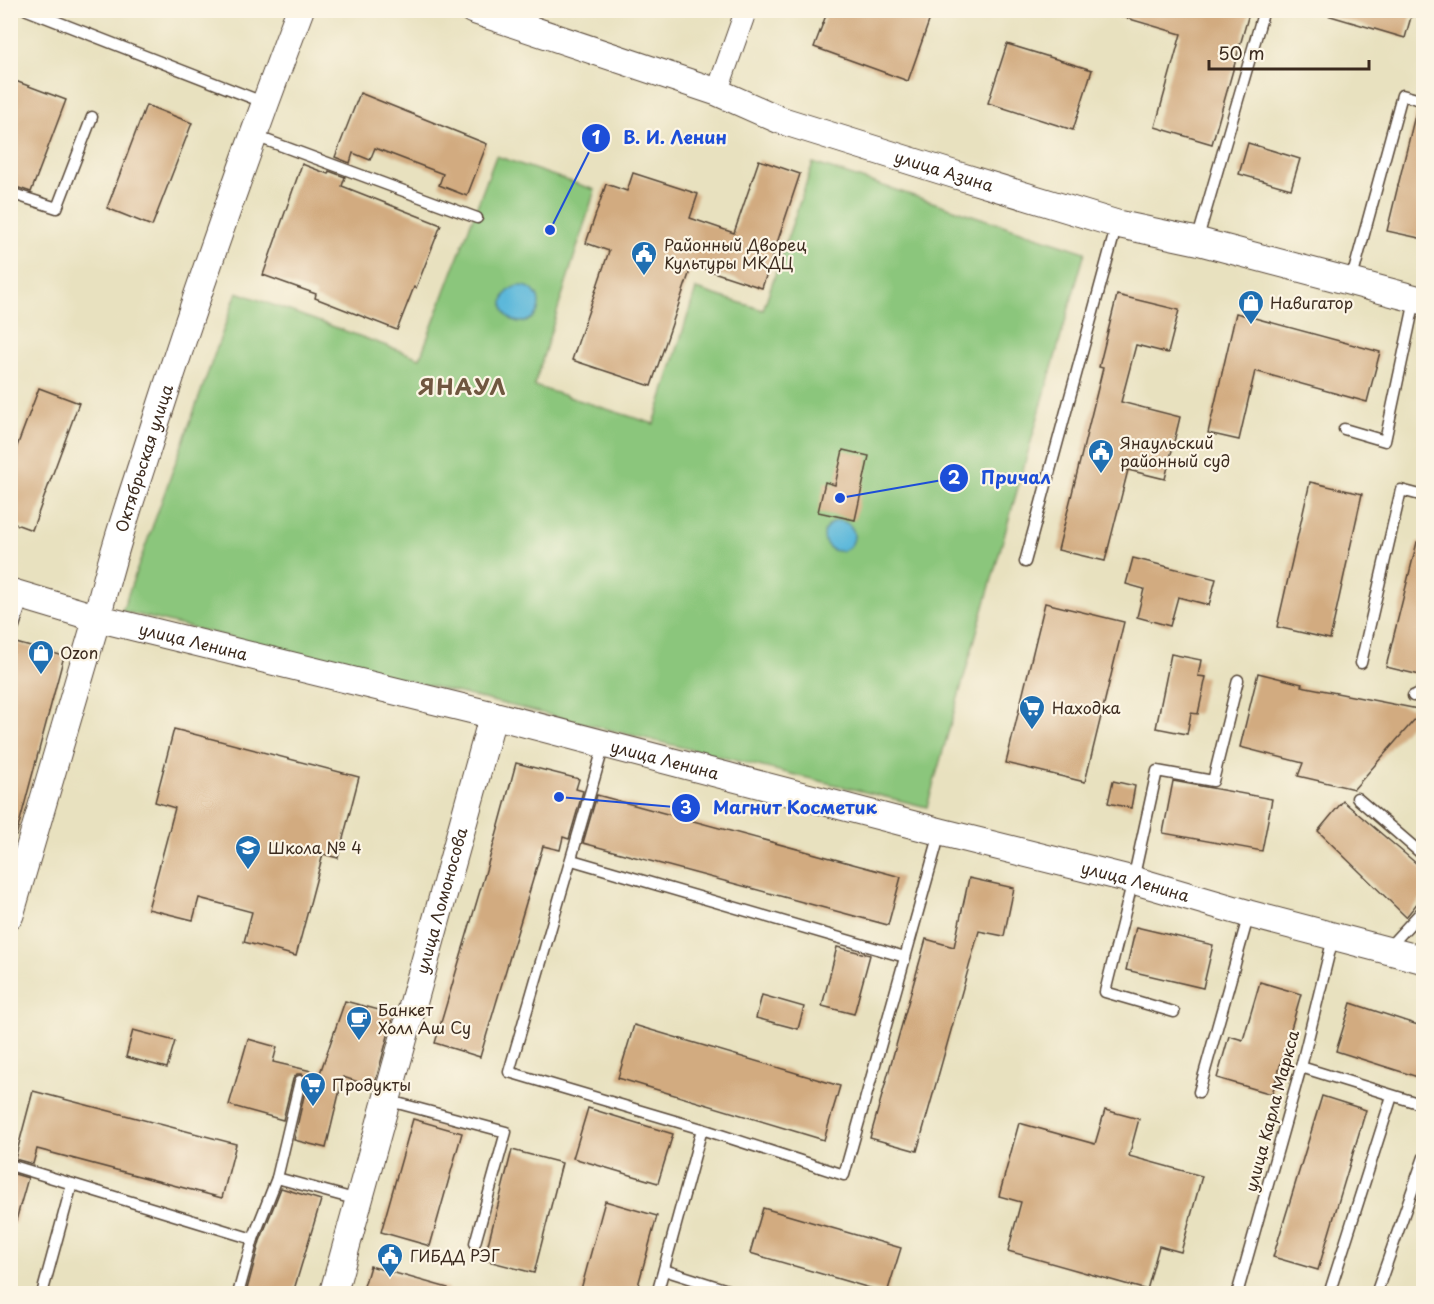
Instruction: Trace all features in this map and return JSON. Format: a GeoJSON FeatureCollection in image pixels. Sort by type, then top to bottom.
{"type":"FeatureCollection","features":[{"type":"Feature","properties":{"kind":"street","name":"Октябрьская улица"},"geometry":{"type":"LineString","coordinates":[[10,915],[97,618],[108,571],[179,349],[253,136],[300,10]]}},
{"type":"Feature","properties":{"kind":"street","name":"улица Азина"},"geometry":{"type":"LineString","coordinates":[[472,10],[717,92],[780,120],[1117,224],[1197,241],[1419,300]]}},
{"type":"Feature","properties":{"kind":"street"},"geometry":{"type":"LineString","coordinates":[[717,92],[746,10]]}},
{"type":"Feature","properties":{"kind":"street","name":"улица Ленина"},"geometry":{"type":"LineString","coordinates":[[17,594],[97,618],[493,715],[1133,880],[1424,960]]}},
{"type":"Feature","properties":{"kind":"street","name":"улица Ломоносова"},"geometry":{"type":"LineString","coordinates":[[333,1293],[493,715]]}},
{"type":"Feature","properties":{"kind":"lane"},"geometry":{"type":"LineString","coordinates":[[27,10],[265,103]]}},
{"type":"Feature","properties":{"kind":"lane"},"geometry":{"type":"LineString","coordinates":[[1197,241],[1264,10]]}},
{"type":"Feature","properties":{"kind":"lane"},"geometry":{"type":"LineString","coordinates":[[1351,282],[1402,95],[1424,101]]}},
{"type":"Feature","properties":{"kind":"lane"},"geometry":{"type":"LineString","coordinates":[[10,193],[57,208],[92,117]]}},
{"type":"Feature","properties":{"kind":"lane"},"geometry":{"type":"LineString","coordinates":[[253,136],[477,218]]}},
{"type":"Feature","properties":{"kind":"lane"},"geometry":{"type":"LineString","coordinates":[[1025,561],[1117,224]]}},
{"type":"Feature","properties":{"kind":"lane"},"geometry":{"type":"LineString","coordinates":[[1344,429],[1385,441],[1419,300]]}},
{"type":"Feature","properties":{"kind":"lane"},"geometry":{"type":"LineString","coordinates":[[1361,663],[1401,490],[1424,496]]}},
{"type":"Feature","properties":{"kind":"lane"},"geometry":{"type":"LineString","coordinates":[[10,638],[17,594]]}},
{"type":"Feature","properties":{"kind":"lane"},"geometry":{"type":"LineString","coordinates":[[1174,1012],[1105,992],[1157,771],[1213,781],[1238,680]]}},
{"type":"Feature","properties":{"kind":"lane"},"geometry":{"type":"LineString","coordinates":[[604,745],[508,1072],[844,1175],[940,832]]}},
{"type":"Feature","properties":{"kind":"lane"},"geometry":{"type":"LineString","coordinates":[[1358,798],[1423,855]]}},
{"type":"Feature","properties":{"kind":"lane"},"geometry":{"type":"LineString","coordinates":[[572,860],[905,957]]}},
{"type":"Feature","properties":{"kind":"lane"},"geometry":{"type":"LineString","coordinates":[[1386,950],[1424,909]]}},
{"type":"Feature","properties":{"kind":"lane"},"geometry":{"type":"LineString","coordinates":[[1199,1092],[1250,914]]}},
{"type":"Feature","properties":{"kind":"lane","name":"улица Карла Маркса"},"geometry":{"type":"LineString","coordinates":[[1237,1293],[1301,1067],[1333,936]]}},
{"type":"Feature","properties":{"kind":"lane"},"geometry":{"type":"LineString","coordinates":[[1301,1067],[1424,1105]]}},
{"type":"Feature","properties":{"kind":"lane"},"geometry":{"type":"LineString","coordinates":[[238,1293],[254,1239],[277,1178],[300,1081]]}},
{"type":"Feature","properties":{"kind":"lane"},"geometry":{"type":"LineString","coordinates":[[1329,1293],[1392,1096]]}},
{"type":"Feature","properties":{"kind":"lane"},"geometry":{"type":"LineString","coordinates":[[386,1100],[506,1132],[475,1243]]}},
{"type":"Feature","properties":{"kind":"lane"},"geometry":{"type":"LineString","coordinates":[[657,1293],[702,1130]]}},
{"type":"Feature","properties":{"kind":"lane"},"geometry":{"type":"LineString","coordinates":[[1376,1293],[1424,1157]]}},
{"type":"Feature","properties":{"kind":"lane"},"geometry":{"type":"LineString","coordinates":[[10,1165],[254,1239]]}},
{"type":"Feature","properties":{"kind":"lane"},"geometry":{"type":"LineString","coordinates":[[277,1178],[358,1200]]}},
{"type":"Feature","properties":{"kind":"lane"},"geometry":{"type":"LineString","coordinates":[[42,1293],[72,1184]]}},
{"type":"Feature","properties":{"kind":"lane"},"geometry":{"type":"LineString","coordinates":[[664,1270],[741,1293]]}},
{"type":"Feature","properties":{"kind":"green space"},"geometry":{"type":"Polygon","coordinates":[[[496,156],[595,190],[534,386],[654,424],[696,289],[763,310],[813,163],[1085,252],[927,807],[122,611],[237,292],[420,358],[496,156]]]}},
{"type":"Feature","properties":{"kind":"water"},"geometry":{"type":"Polygon","coordinates":[[[521,286],[534,291],[539,304],[534,317],[521,322],[508,317],[503,304],[508,291],[521,286]]]}},
{"type":"Feature","properties":{"kind":"water"},"geometry":{"type":"Polygon","coordinates":[[[839,521],[850,525],[854,536],[850,547],[839,551],[828,547],[824,536],[828,525],[839,521]]]}},
{"type":"Feature","properties":{"kind":"building"},"geometry":{"type":"Polygon","coordinates":[[[828,10],[933,10],[908,81],[814,47],[828,10]]]}},
{"type":"Feature","properties":{"kind":"building"},"geometry":{"type":"Polygon","coordinates":[[[1117,10],[1250,10],[1212,144],[1155,127],[1181,34],[1116,15],[1117,10]]]}},
{"type":"Feature","properties":{"kind":"building"},"geometry":{"type":"Polygon","coordinates":[[[1328,10],[1413,10],[1405,38],[1327,15],[1328,10]]]}},
{"type":"Feature","properties":{"kind":"building"},"geometry":{"type":"Polygon","coordinates":[[[1007,44],[1092,70],[1073,130],[988,103],[1007,44]]]}},
{"type":"Feature","properties":{"kind":"building"},"geometry":{"type":"Polygon","coordinates":[[[10,79],[66,100],[31,192],[10,185],[10,79]]]}},
{"type":"Feature","properties":{"kind":"building"},"geometry":{"type":"Polygon","coordinates":[[[360,93],[487,144],[467,196],[439,185],[443,174],[375,148],[370,160],[353,153],[350,163],[335,157],[360,93]]]}},
{"type":"Feature","properties":{"kind":"building"},"geometry":{"type":"Polygon","coordinates":[[[146,105],[192,123],[152,226],[107,208],[146,105]]]}},
{"type":"Feature","properties":{"kind":"building"},"geometry":{"type":"Polygon","coordinates":[[[1417,107],[1424,108],[1424,239],[1387,231],[1417,107]]]}},
{"type":"Feature","properties":{"kind":"building"},"geometry":{"type":"Polygon","coordinates":[[[1248,143],[1300,159],[1291,189],[1239,174],[1248,143]]]}},
{"type":"Feature","properties":{"kind":"building","name":"Районный Дворец Культуры МКДЦ"},"geometry":{"type":"Polygon","coordinates":[[[759,160],[800,174],[762,288],[692,265],[651,386],[572,360],[609,251],[586,243],[606,184],[627,191],[633,173],[698,194],[690,218],[734,233],[759,160]]]}},
{"type":"Feature","properties":{"kind":"building"},"geometry":{"type":"Polygon","coordinates":[[[302,164],[328,174],[329,171],[345,177],[342,186],[441,225],[397,330],[315,298],[316,294],[263,275],[302,164]]]}},
{"type":"Feature","properties":{"kind":"building","name":"Янаульский районный суд"},"geometry":{"type":"Polygon","coordinates":[[[1117,295],[1179,310],[1168,353],[1136,345],[1121,402],[1180,417],[1165,479],[1128,470],[1105,561],[1058,550],[1103,368],[1099,367],[1117,295]]]}},
{"type":"Feature","properties":{"kind":"building"},"geometry":{"type":"Polygon","coordinates":[[[1236,313],[1380,352],[1367,402],[1255,371],[1239,440],[1208,433],[1236,313]]]}},
{"type":"Feature","properties":{"kind":"building"},"geometry":{"type":"Polygon","coordinates":[[[39,388],[79,403],[32,530],[10,522],[10,465],[39,388]]]}},
{"type":"Feature","properties":{"kind":"building"},"geometry":{"type":"Polygon","coordinates":[[[843,450],[869,456],[855,520],[818,512],[825,482],[835,485],[843,450]]]}},
{"type":"Feature","properties":{"kind":"building"},"geometry":{"type":"Polygon","coordinates":[[[1310,482],[1362,494],[1330,639],[1277,627],[1310,482]]]}},
{"type":"Feature","properties":{"kind":"building"},"geometry":{"type":"Polygon","coordinates":[[[1417,542],[1424,543],[1424,676],[1386,667],[1417,542]]]}},
{"type":"Feature","properties":{"kind":"building"},"geometry":{"type":"Polygon","coordinates":[[[1133,558],[1216,579],[1209,605],[1178,597],[1170,626],[1137,617],[1144,589],[1126,584],[1133,558]]]}},
{"type":"Feature","properties":{"kind":"building"},"geometry":{"type":"Polygon","coordinates":[[[1045,603],[1124,622],[1085,782],[1006,763],[1045,603]]]}},
{"type":"Feature","properties":{"kind":"building"},"geometry":{"type":"Polygon","coordinates":[[[16,643],[64,656],[16,836],[10,835],[10,665],[16,643]]]}},
{"type":"Feature","properties":{"kind":"building"},"geometry":{"type":"Polygon","coordinates":[[[1171,654],[1201,660],[1198,676],[1206,677],[1198,714],[1191,713],[1187,734],[1156,728],[1171,654]]]}},
{"type":"Feature","properties":{"kind":"building"},"geometry":{"type":"Polygon","coordinates":[[[1258,673],[1302,684],[1301,686],[1423,710],[1354,789],[1298,776],[1303,763],[1240,747],[1258,673]]]}},
{"type":"Feature","properties":{"kind":"building"},"geometry":{"type":"Polygon","coordinates":[[[174,729],[359,777],[338,858],[323,854],[296,956],[244,942],[252,912],[199,898],[193,920],[148,909],[175,808],[155,802],[174,729]]]}},
{"type":"Feature","properties":{"kind":"building"},"geometry":{"type":"Polygon","coordinates":[[[516,763],[579,779],[576,789],[583,791],[569,839],[563,837],[560,850],[543,846],[480,1057],[435,1043],[516,763]]]}},
{"type":"Feature","properties":{"kind":"building"},"geometry":{"type":"Polygon","coordinates":[[[1113,781],[1135,786],[1131,808],[1108,803],[1113,781]]]}},
{"type":"Feature","properties":{"kind":"building"},"geometry":{"type":"Polygon","coordinates":[[[1173,781],[1272,799],[1262,851],[1163,833],[1173,781]]]}},
{"type":"Feature","properties":{"kind":"building"},"geometry":{"type":"Polygon","coordinates":[[[597,795],[901,877],[888,925],[583,843],[597,795]]]}},
{"type":"Feature","properties":{"kind":"building"},"geometry":{"type":"Polygon","coordinates":[[[1343,801],[1424,870],[1424,895],[1406,917],[1318,831],[1343,801]]]}},
{"type":"Feature","properties":{"kind":"building"},"geometry":{"type":"Polygon","coordinates":[[[969,878],[1014,888],[1004,936],[979,931],[917,1151],[870,1138],[926,939],[954,947],[969,878]]]}},
{"type":"Feature","properties":{"kind":"building"},"geometry":{"type":"Polygon","coordinates":[[[1136,927],[1213,945],[1203,988],[1126,970],[1136,927]]]}},
{"type":"Feature","properties":{"kind":"building"},"geometry":{"type":"Polygon","coordinates":[[[837,947],[870,955],[854,1014],[822,1006],[837,947]]]}},
{"type":"Feature","properties":{"kind":"building"},"geometry":{"type":"Polygon","coordinates":[[[1260,982],[1301,994],[1272,1094],[1217,1078],[1229,1036],[1243,1040],[1260,982]]]}},
{"type":"Feature","properties":{"kind":"building"},"geometry":{"type":"Polygon","coordinates":[[[762,995],[804,1007],[798,1029],[756,1018],[762,995]]]}},
{"type":"Feature","properties":{"kind":"building"},"geometry":{"type":"Polygon","coordinates":[[[345,1001],[394,1014],[374,1087],[343,1077],[326,1148],[294,1140],[307,1083],[307,1078],[302,1074],[297,1074],[293,1079],[283,1120],[229,1105],[248,1039],[277,1047],[273,1062],[320,1073],[345,1001]]]}},
{"type":"Feature","properties":{"kind":"building"},"geometry":{"type":"Polygon","coordinates":[[[1351,1003],[1424,1027],[1424,1079],[1336,1051],[1351,1003]]]}},
{"type":"Feature","properties":{"kind":"building"},"geometry":{"type":"Polygon","coordinates":[[[634,1025],[840,1086],[824,1140],[618,1078],[634,1025]]]}},
{"type":"Feature","properties":{"kind":"building"},"geometry":{"type":"Polygon","coordinates":[[[133,1030],[175,1041],[167,1068],[126,1057],[133,1030]]]}},
{"type":"Feature","properties":{"kind":"building"},"geometry":{"type":"Polygon","coordinates":[[[33,1091],[236,1144],[222,1198],[37,1149],[33,1164],[15,1159],[33,1091]]]}},
{"type":"Feature","properties":{"kind":"building"},"geometry":{"type":"Polygon","coordinates":[[[1322,1096],[1366,1110],[1318,1270],[1273,1257],[1322,1096]]]}},
{"type":"Feature","properties":{"kind":"building"},"geometry":{"type":"Polygon","coordinates":[[[588,1108],[673,1134],[658,1183],[573,1158],[588,1108]]]}},
{"type":"Feature","properties":{"kind":"building"},"geometry":{"type":"Polygon","coordinates":[[[1105,1110],[1139,1119],[1129,1156],[1202,1176],[1181,1252],[1159,1246],[1147,1290],[1008,1251],[1021,1202],[999,1196],[1019,1123],[1095,1144],[1105,1110]]]}},
{"type":"Feature","properties":{"kind":"building"},"geometry":{"type":"Polygon","coordinates":[[[413,1119],[462,1133],[430,1246],[381,1232],[413,1119]]]}},
{"type":"Feature","properties":{"kind":"building"},"geometry":{"type":"Polygon","coordinates":[[[512,1150],[562,1163],[534,1273],[484,1260],[512,1150]]]}},
{"type":"Feature","properties":{"kind":"building"},"geometry":{"type":"Polygon","coordinates":[[[11,1173],[28,1178],[15,1224],[10,1223],[11,1173]]]}},
{"type":"Feature","properties":{"kind":"building"},"geometry":{"type":"Polygon","coordinates":[[[281,1188],[321,1200],[293,1293],[246,1293],[260,1241],[281,1188]]]}},
{"type":"Feature","properties":{"kind":"building"},"geometry":{"type":"Polygon","coordinates":[[[605,1201],[657,1216],[636,1293],[580,1293],[605,1201]]]}},
{"type":"Feature","properties":{"kind":"building"},"geometry":{"type":"Polygon","coordinates":[[[763,1208],[901,1248],[887,1293],[750,1253],[763,1208]]]}},
{"type":"Feature","properties":{"kind":"building","name":"ГИБДД РЭГ"},"geometry":{"type":"Polygon","coordinates":[[[370,1266],[448,1288],[447,1293],[362,1293],[370,1266]]]}},
{"type":"Feature","properties":{"kind":"place","name":"В. И. Ленин"},"geometry":{"type":"Point","coordinates":[550,230]}},
{"type":"Feature","properties":{"kind":"place","name":"Районный Дворец Культуры МКДЦ"},"geometry":{"type":"Point","coordinates":[644,277]}},
{"type":"Feature","properties":{"kind":"place","name":"Навигатор"},"geometry":{"type":"Point","coordinates":[1251,326]}},
{"type":"Feature","properties":{"kind":"place","name":"Янаульский районный суд"},"geometry":{"type":"Point","coordinates":[1101,475]}},
{"type":"Feature","properties":{"kind":"place","name":"Причал"},"geometry":{"type":"Point","coordinates":[840,498]}},
{"type":"Feature","properties":{"kind":"place","name":"Ozon"},"geometry":{"type":"Point","coordinates":[41,676]}},
{"type":"Feature","properties":{"kind":"place","name":"Находка"},"geometry":{"type":"Point","coordinates":[1032,731]}},
{"type":"Feature","properties":{"kind":"place","name":"Магнит Косметик"},"geometry":{"type":"Point","coordinates":[559,797]}},
{"type":"Feature","properties":{"kind":"place","name":"Школа № 4"},"geometry":{"type":"Point","coordinates":[248,871]}},
{"type":"Feature","properties":{"kind":"place","name":"Банкет Холл Аш Су"},"geometry":{"type":"Point","coordinates":[359,1042]}},
{"type":"Feature","properties":{"kind":"place","name":"Продукты"},"geometry":{"type":"Point","coordinates":[313,1108]}},
{"type":"Feature","properties":{"kind":"place","name":"ГИБДД РЭГ"},"geometry":{"type":"Point","coordinates":[390,1279]}},
{"type":"Feature","properties":{"kind":"district","name":"ЯНАУЛ"},"geometry":{"type":"Point","coordinates":[463,387]}}]}
